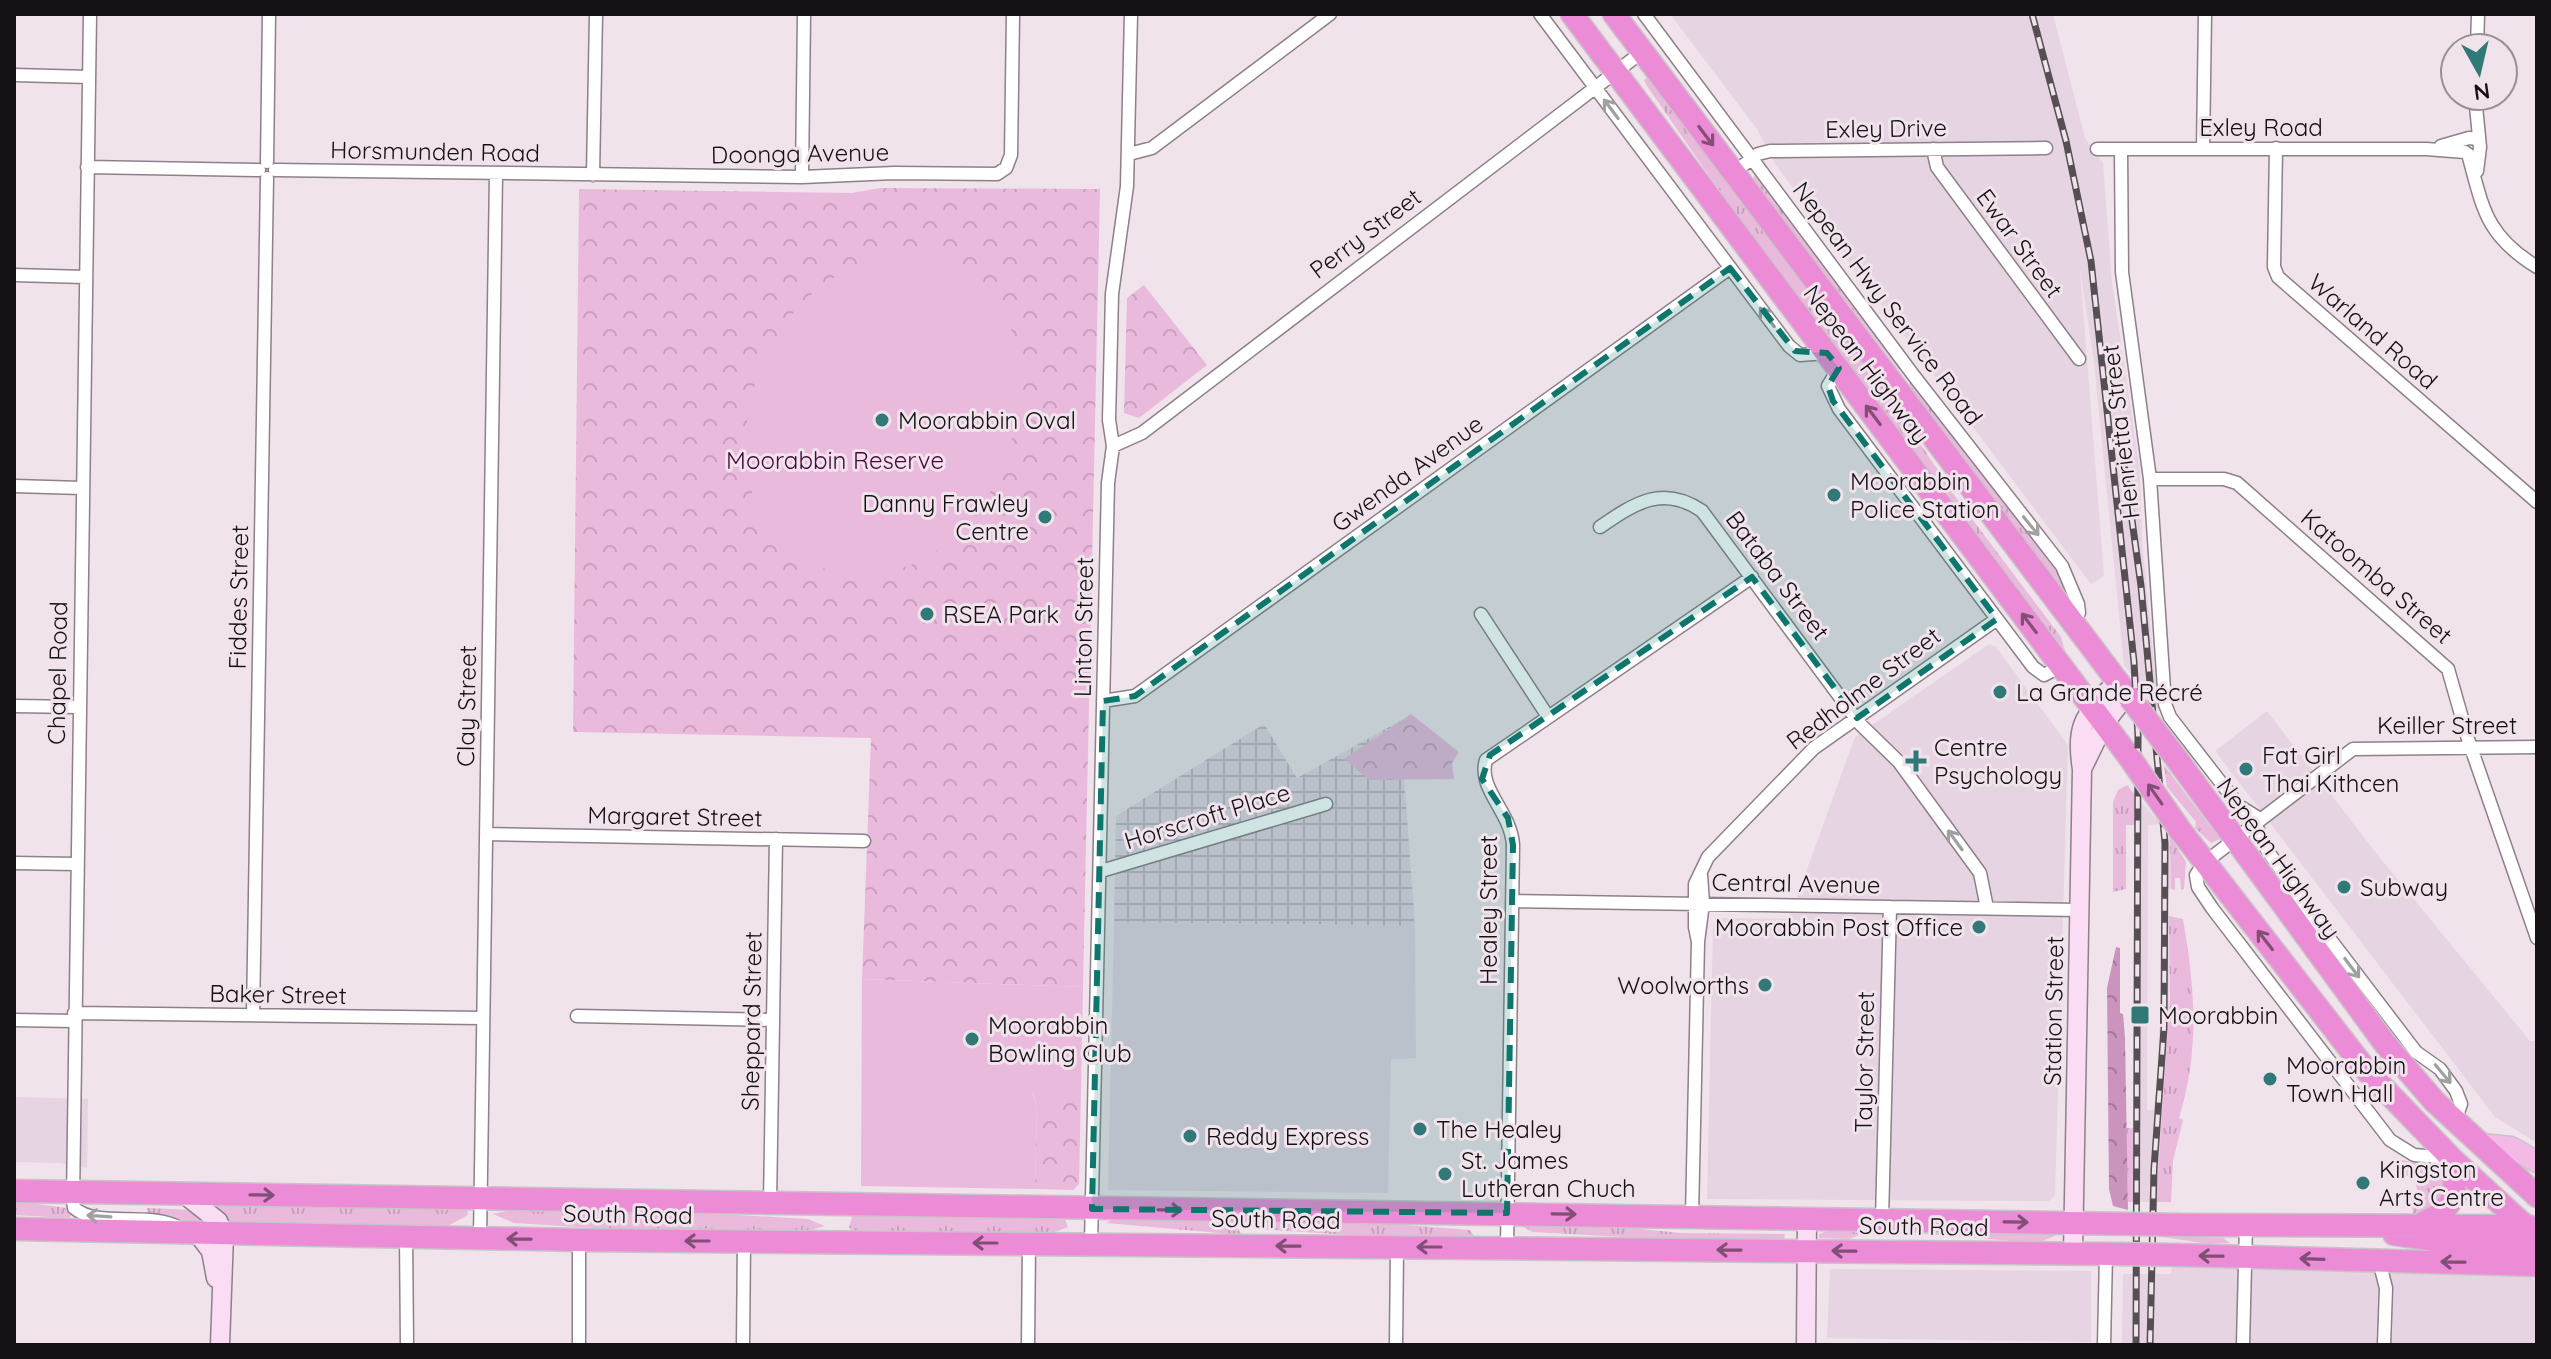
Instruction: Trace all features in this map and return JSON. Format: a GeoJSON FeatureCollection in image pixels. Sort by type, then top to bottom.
{"type":"FeatureCollection","features":[{"type":"Feature","properties":{"kind":"highway","name":"Nepean Highway"},"geometry":{"type":"LineString","coordinates":[[1572,14],[2130,758],[2204,863],[2366,1070],[2534,1247]]}},
{"type":"Feature","properties":{"kind":"highway","name":"Nepean Highway"},"geometry":{"type":"LineString","coordinates":[[1614,14],[2176,758],[2233,840],[2269,871],[2386,1045],[2455,1121],[2537,1196]]}},
{"type":"Feature","properties":{"kind":"highway"},"geometry":{"type":"LineString","coordinates":[[2061,666],[2088,644]]}},
{"type":"Feature","properties":{"kind":"highway"},"geometry":{"type":"LineString","coordinates":[[2421,1224],[2442,1213],[2454,1198],[2456,1187],[2452,1159]]}},
{"type":"Feature","properties":{"kind":"highway","name":"South Road"},"geometry":{"type":"LineString","coordinates":[[14,1191],[2180,1225],[2421,1224],[2534,1247]]}},
{"type":"Feature","properties":{"kind":"highway"},"geometry":{"type":"LineString","coordinates":[[837,1204],[837,1242]]}},
{"type":"Feature","properties":{"kind":"highway"},"geometry":{"type":"LineString","coordinates":[[1238,1211],[1251,1245]]}},
{"type":"Feature","properties":{"kind":"highway"},"geometry":{"type":"LineString","coordinates":[[2354,1225],[2431,1240],[2534,1247]]}},
{"type":"Feature","properties":{"kind":"highway","name":"South Road"},"geometry":{"type":"LineString","coordinates":[[14,1229],[480,1239],[2073,1253],[2110,1261],[2178,1255],[2379,1261],[2534,1247]]}},
{"type":"Feature","properties":{"kind":"main road","name":"Station Street"},"geometry":{"type":"LineString","coordinates":[[2073,1253],[2082,769],[2080,725],[2098,716],[2125,691]]}},
{"type":"Feature","properties":{"kind":"main road"},"geometry":{"type":"LineString","coordinates":[[2482,1144],[2511,1147],[2537,1162]]}},
{"type":"Feature","properties":{"kind":"main road"},"geometry":{"type":"LineString","coordinates":[[184,1194],[218,1221],[224,1235],[220,1345]]}},
{"type":"Feature","properties":{"kind":"main road"},"geometry":{"type":"LineString","coordinates":[[1806,1345],[1807,1218]]}},
{"type":"Feature","properties":{"kind":"main road"},"geometry":{"type":"LineString","coordinates":[[195,1234],[213,1257],[221,1305]]}},
{"type":"Feature","properties":{"kind":"street","name":"Chapel Road"},"geometry":{"type":"LineString","coordinates":[[72,1192],[90,14]]}},
{"type":"Feature","properties":{"kind":"street","name":"Fiddes Street"},"geometry":{"type":"LineString","coordinates":[[253,1015],[269,14]]}},
{"type":"Feature","properties":{"kind":"street"},"geometry":{"type":"LineString","coordinates":[[593,175],[596,14]]}},
{"type":"Feature","properties":{"kind":"street"},"geometry":{"type":"LineString","coordinates":[[802,177],[804,14]]}},
{"type":"Feature","properties":{"kind":"street","name":"Doonga Avenue"},"geometry":{"type":"LineString","coordinates":[[593,175],[991,175],[1006,168],[1011,155],[1013,14]]}},
{"type":"Feature","properties":{"kind":"street","name":"Linton Street"},"geometry":{"type":"LineString","coordinates":[[1091,1243],[1108,493],[1113,446],[1109,420],[1112,294],[1129,154],[1131,14]]}},
{"type":"Feature","properties":{"kind":"street"},"geometry":{"type":"LineString","coordinates":[[1129,154],[1152,148],[1330,14]]}},
{"type":"Feature","properties":{"kind":"street"},"geometry":{"type":"LineString","coordinates":[[1540,14],[1795,351],[1833,361],[1828,386],[1833,401],[2040,673],[2049,674],[2061,666]]}},
{"type":"Feature","properties":{"kind":"street","name":"Nepean Hwy Service Road"},"geometry":{"type":"LineString","coordinates":[[1644,14],[1914,376],[2062,566],[2078,604],[2079,613],[2072,623]]}},
{"type":"Feature","properties":{"kind":"street"},"geometry":{"type":"LineString","coordinates":[[2203,149],[2205,14]]}},
{"type":"Feature","properties":{"kind":"street","name":"Perry Street"},"geometry":{"type":"LineString","coordinates":[[1113,446],[1142,433],[1642,52]]}},
{"type":"Feature","properties":{"kind":"street"},"geometry":{"type":"LineString","coordinates":[[14,75],[89,77]]}},
{"type":"Feature","properties":{"kind":"street"},"geometry":{"type":"LineString","coordinates":[[2474,112],[2470,146],[2484,213],[2498,237],[2536,265]]}},
{"type":"Feature","properties":{"kind":"street","name":"Exley Road"},"geometry":{"type":"LineString","coordinates":[[2097,149],[2426,149],[2470,146]]}},
{"type":"Feature","properties":{"kind":"street","name":"Exley Drive"},"geometry":{"type":"LineString","coordinates":[[1733,173],[1751,158],[1770,151],[2046,148]]}},
{"type":"Feature","properties":{"kind":"street","name":"Warland Road"},"geometry":{"type":"LineString","coordinates":[[2276,148],[2274,267],[2278,277],[2537,502]]}},
{"type":"Feature","properties":{"kind":"street","name":"Ewar Street"},"geometry":{"type":"LineString","coordinates":[[1933,149],[1937,167],[2079,359]]}},
{"type":"Feature","properties":{"kind":"street","name":"Henrietta Street"},"geometry":{"type":"LineString","coordinates":[[2121,149],[2122,272],[2150,479],[2166,710]]}},
{"type":"Feature","properties":{"kind":"street","name":"Horsmunden Road"},"geometry":{"type":"LineString","coordinates":[[87,167],[593,175]]}},
{"type":"Feature","properties":{"kind":"street","name":"Clay Street"},"geometry":{"type":"LineString","coordinates":[[480,1239],[496,174]]}},
{"type":"Feature","properties":{"kind":"street","name":"Gwenda Avenue"},"geometry":{"type":"LineString","coordinates":[[1103,701],[1135,696],[1730,268]]}},
{"type":"Feature","properties":{"kind":"street"},"geometry":{"type":"LineString","coordinates":[[14,275],[85,277]]}},
{"type":"Feature","properties":{"kind":"street","name":"Nepean Highway"},"geometry":{"type":"LineString","coordinates":[[1886,377],[1914,376]]}},
{"type":"Feature","properties":{"kind":"street","name":"Katoomba Street"},"geometry":{"type":"LineString","coordinates":[[2150,479],[2224,479],[2245,489],[2444,664],[2537,938]]}},
{"type":"Feature","properties":{"kind":"street"},"geometry":{"type":"LineString","coordinates":[[14,486],[82,488]]}},
{"type":"Feature","properties":{"kind":"street","name":"Bataba Street"},"geometry":{"type":"LineString","coordinates":[[1600,527],[1644,500],[1662,497],[1682,500],[1710,519],[1871,737],[1899,762],[1980,873],[1987,908]]}},
{"type":"Feature","properties":{"kind":"street","name":"Healey Street"},"geometry":{"type":"LineString","coordinates":[[1507,1247],[1511,826],[1484,781],[1484,768],[1490,755],[1752,577]]}},
{"type":"Feature","properties":{"kind":"street"},"geometry":{"type":"LineString","coordinates":[[1481,614],[1547,715]]}},
{"type":"Feature","properties":{"kind":"street","name":"Redholme Street"},"geometry":{"type":"LineString","coordinates":[[1692,1216],[1700,872],[1708,857],[1804,757],[1997,619]]}},
{"type":"Feature","properties":{"kind":"street"},"geometry":{"type":"LineString","coordinates":[[14,706],[79,707]]}},
{"type":"Feature","properties":{"kind":"street","name":"Nepean Highway"},"geometry":{"type":"LineString","coordinates":[[2166,710],[2239,806],[2258,821]]}},
{"type":"Feature","properties":{"kind":"street","name":"Keiller Street"},"geometry":{"type":"LineString","coordinates":[[2204,863],[2353,749],[2537,747]]}},
{"type":"Feature","properties":{"kind":"street","name":"Horscroft Place"},"geometry":{"type":"LineString","coordinates":[[1101,871],[1326,804]]}},
{"type":"Feature","properties":{"kind":"street"},"geometry":{"type":"LineString","coordinates":[[2258,821],[2269,871]]}},
{"type":"Feature","properties":{"kind":"street","name":"Margaret Street"},"geometry":{"type":"LineString","coordinates":[[486,834],[864,841]]}},
{"type":"Feature","properties":{"kind":"street","name":"Sheppard Street"},"geometry":{"type":"LineString","coordinates":[[770,1203],[776,839]]}},
{"type":"Feature","properties":{"kind":"street"},"geometry":{"type":"LineString","coordinates":[[14,863],[77,864]]}},
{"type":"Feature","properties":{"kind":"street"},"geometry":{"type":"LineString","coordinates":[[2204,863],[2196,875],[2198,887],[2390,1140],[2414,1155],[2452,1159]]}},
{"type":"Feature","properties":{"kind":"street","name":"Central Avenue"},"geometry":{"type":"LineString","coordinates":[[1512,901],[2079,910]]}},
{"type":"Feature","properties":{"kind":"street","name":"Taylor Street"},"geometry":{"type":"LineString","coordinates":[[1882,1219],[1890,907]]}},
{"type":"Feature","properties":{"kind":"street"},"geometry":{"type":"LineString","coordinates":[[2281,1000],[2312,1000]]}},
{"type":"Feature","properties":{"kind":"street","name":"Baker Street"},"geometry":{"type":"LineString","coordinates":[[14,1020],[253,1015],[482,1018]]}},
{"type":"Feature","properties":{"kind":"street"},"geometry":{"type":"LineString","coordinates":[[577,1016],[773,1020]]}},
{"type":"Feature","properties":{"kind":"street"},"geometry":{"type":"LineString","coordinates":[[72,1192],[74,1208],[86,1216],[160,1219],[195,1234]]}},
{"type":"Feature","properties":{"kind":"street"},"geometry":{"type":"LineString","coordinates":[[2243,1345],[2246,1225]]}},
{"type":"Feature","properties":{"kind":"street"},"geometry":{"type":"LineString","coordinates":[[406,1237],[407,1345]]}},
{"type":"Feature","properties":{"kind":"street"},"geometry":{"type":"LineString","coordinates":[[579,1240],[579,1345]]}},
{"type":"Feature","properties":{"kind":"street"},"geometry":{"type":"LineString","coordinates":[[743,1345],[744,1241]]}},
{"type":"Feature","properties":{"kind":"street"},"geometry":{"type":"LineString","coordinates":[[1028,1345],[1029,1243]]}},
{"type":"Feature","properties":{"kind":"street"},"geometry":{"type":"LineString","coordinates":[[1396,1345],[1397,1247]]}},
{"type":"Feature","properties":{"kind":"street"},"geometry":{"type":"LineString","coordinates":[[2104,1345],[2110,1261]]}},
{"type":"Feature","properties":{"kind":"street"},"geometry":{"type":"LineString","coordinates":[[2379,1261],[2386,1288],[2384,1345]]}},
{"type":"Feature","properties":{"kind":"highlighted area"},"geometry":{"type":"Polygon","coordinates":[[[1730,268],[1795,351],[1827,353],[1839,368],[1828,386],[1833,401],[1997,619],[1857,718],[1752,577],[1490,755],[1482,779],[1508,818],[1513,845],[1507,1213],[1092,1209],[1103,701],[1135,696],[1730,268]]]}},
{"type":"Feature","properties":{"kind":"shaded area"},"geometry":{"type":"Polygon","coordinates":[[[1670,14],[2053,14],[2085,138],[2103,163],[2112,282],[2140,471],[2142,542],[2159,711],[2124,665],[2094,362],[2080,269],[2104,576],[2091,584],[1775,164],[1757,129],[1670,14]]]}},
{"type":"Feature","properties":{"kind":"shaded area"},"geometry":{"type":"Polygon","coordinates":[[[1989,644],[1996,647],[2068,745],[2055,1195],[2049,1201],[1707,1199],[1713,925],[1719,918],[1789,919],[1855,737],[1989,644]]]}},
{"type":"Feature","properties":{"kind":"shaded area"},"geometry":{"type":"Polygon","coordinates":[[[2267,711],[2376,853],[2530,1041],[2537,1041],[2537,1143],[2495,1117],[2215,751],[2267,711]]]}},
{"type":"Feature","properties":{"kind":"shaded area"},"geometry":{"type":"Polygon","coordinates":[[[1400,721],[1415,926],[1114,922],[1116,816],[1264,724],[1297,778],[1400,721]]]}},
{"type":"Feature","properties":{"kind":"shaded area"},"geometry":{"type":"Polygon","coordinates":[[[2135,795],[2161,824],[2148,825],[2147,1110],[2153,1110],[2158,1081],[2162,916],[2169,916],[2168,1053],[2156,1202],[2134,1202],[2135,795]]]}},
{"type":"Feature","properties":{"kind":"shaded area"},"geometry":{"type":"Polygon","coordinates":[[[2161,824],[2170,836],[2171,889],[2163,889],[2161,824]]]}},
{"type":"Feature","properties":{"kind":"shaded area"},"geometry":{"type":"Polygon","coordinates":[[[1114,922],[1415,926],[1416,1058],[1391,1059],[1388,1193],[1108,1190],[1114,922]]]}},
{"type":"Feature","properties":{"kind":"shaded area"},"geometry":{"type":"Polygon","coordinates":[[[14,1097],[88,1099],[87,1168],[58,1163],[14,1162],[14,1097]]]}},
{"type":"Feature","properties":{"kind":"shaded area"},"geometry":{"type":"Polygon","coordinates":[[[2172,1267],[2529,1275],[2537,1283],[2537,1345],[2122,1345],[2123,1274],[2171,1274],[2172,1267]]]}},
{"type":"Feature","properties":{"kind":"shaded area"},"geometry":{"type":"Polygon","coordinates":[[[1830,1269],[2091,1271],[2091,1342],[1827,1338],[1830,1269]]]}},
{"type":"Feature","properties":{"kind":"green space"},"geometry":{"type":"Polygon","coordinates":[[[1648,77],[1894,404],[1957,499],[2061,637],[2065,651],[1728,203],[1647,86],[1644,80],[1648,77]]]}},
{"type":"Feature","properties":{"kind":"green space"},"geometry":{"type":"Polygon","coordinates":[[[1755,175],[1901,368],[1899,370],[1753,180],[1755,175]]]}},
{"type":"Feature","properties":{"kind":"green space","name":"Moorabbin Reserve"},"geometry":{"type":"Polygon","coordinates":[[[880,188],[1100,189],[1083,987],[862,979],[871,738],[573,732],[579,189],[852,193],[880,188]]]}},
{"type":"Feature","properties":{"kind":"green space","name":"Moorabbin Oval"},"geometry":{"type":"Polygon","coordinates":[[[895,254],[958,266],[998,302],[1017,354],[1017,414],[999,474],[965,526],[917,562],[856,574],[802,559],[766,525],[748,477],[747,422],[762,366],[792,315],[836,276],[895,254]]]}},
{"type":"Feature","properties":{"kind":"green space"},"geometry":{"type":"Polygon","coordinates":[[[1144,285],[1207,365],[1139,418],[1124,413],[1127,298],[1144,285]]]}},
{"type":"Feature","properties":{"kind":"green space"},"geometry":{"type":"Polygon","coordinates":[[[1910,383],[2053,560],[2075,609],[1906,386],[1910,383]]]}},
{"type":"Feature","properties":{"kind":"green space"},"geometry":{"type":"Polygon","coordinates":[[[1411,714],[1459,752],[1452,763],[1454,779],[1369,780],[1344,759],[1411,714]]]}},
{"type":"Feature","properties":{"kind":"green space"},"geometry":{"type":"Polygon","coordinates":[[[2164,765],[2220,839],[2211,843],[2195,828],[2196,822],[2167,787],[2164,765]]]}},
{"type":"Feature","properties":{"kind":"green space"},"geometry":{"type":"Polygon","coordinates":[[[2127,785],[2135,795],[2135,825],[2126,825],[2126,889],[2113,892],[2113,802],[2118,790],[2127,785]]]}},
{"type":"Feature","properties":{"kind":"green space"},"geometry":{"type":"Polygon","coordinates":[[[2170,836],[2186,862],[2184,889],[2181,890],[2180,878],[2175,878],[2175,890],[2171,889],[2170,836]]]}},
{"type":"Feature","properties":{"kind":"green space"},"geometry":{"type":"Polygon","coordinates":[[[2169,916],[2183,919],[2193,994],[2193,1043],[2179,1118],[2183,1120],[2173,1161],[2171,1202],[2156,1202],[2170,1000],[2169,916]]]}},
{"type":"Feature","properties":{"kind":"green space"},"geometry":{"type":"Polygon","coordinates":[[[2116,947],[2120,948],[2120,1013],[2123,1014],[2125,1037],[2128,1210],[2113,1206],[2109,1189],[2107,988],[2116,947]]]}},
{"type":"Feature","properties":{"kind":"green space","name":"Moorabbin Bowling Club"},"geometry":{"type":"Polygon","coordinates":[[[862,979],[1083,987],[1081,1092],[1032,1092],[1037,1106],[1035,1189],[861,1186],[862,979]]]}},
{"type":"Feature","properties":{"kind":"green space"},"geometry":{"type":"Polygon","coordinates":[[[1032,1091],[1081,1092],[1079,1184],[1073,1190],[1035,1189],[1037,1106],[1032,1091]]]}},
{"type":"Feature","properties":{"kind":"green space"},"geometry":{"type":"Polygon","coordinates":[[[2126,1128],[2133,1128],[2134,1202],[2128,1202],[2126,1128]]]}},
{"type":"Feature","properties":{"kind":"green space"},"geometry":{"type":"Polygon","coordinates":[[[2398,1159],[2433,1167],[2443,1175],[2447,1198],[2426,1212],[2413,1214],[2411,1194],[2417,1192],[2417,1186],[2413,1179],[2395,1169],[2398,1159]]]}},
{"type":"Feature","properties":{"kind":"green space"},"geometry":{"type":"Polygon","coordinates":[[[14,1201],[67,1208],[72,1214],[69,1218],[14,1215],[14,1201]]]}},
{"type":"Feature","properties":{"kind":"green space"},"geometry":{"type":"Polygon","coordinates":[[[208,1204],[467,1208],[468,1215],[444,1228],[227,1225],[208,1204]]]}},
{"type":"Feature","properties":{"kind":"green space"},"geometry":{"type":"Polygon","coordinates":[[[147,1208],[193,1210],[212,1220],[148,1215],[147,1208]]]}},
{"type":"Feature","properties":{"kind":"green space"},"geometry":{"type":"Polygon","coordinates":[[[515,1209],[704,1213],[808,1219],[825,1226],[807,1231],[643,1231],[514,1223],[493,1214],[515,1209]]]}},
{"type":"Feature","properties":{"kind":"green space"},"geometry":{"type":"Polygon","coordinates":[[[853,1214],[1064,1217],[1068,1227],[1049,1234],[853,1232],[849,1227],[853,1214]]]}},
{"type":"Feature","properties":{"kind":"green space"},"geometry":{"type":"Polygon","coordinates":[[[1114,1219],[1232,1220],[1242,1235],[1106,1223],[1114,1219]]]}},
{"type":"Feature","properties":{"kind":"green space"},"geometry":{"type":"Polygon","coordinates":[[[1244,1220],[1339,1220],[1470,1230],[1474,1236],[1380,1237],[1258,1229],[1244,1220]]]}},
{"type":"Feature","properties":{"kind":"green space"},"geometry":{"type":"Polygon","coordinates":[[[1591,1224],[1681,1233],[1785,1234],[1784,1240],[1695,1241],[1533,1232],[1523,1227],[1591,1224]]]}},
{"type":"Feature","properties":{"kind":"green space"},"geometry":{"type":"Polygon","coordinates":[[[1833,1229],[1867,1231],[1850,1239],[1819,1238],[1819,1234],[1833,1229]]]}},
{"type":"Feature","properties":{"kind":"green space"},"geometry":{"type":"Polygon","coordinates":[[[1892,1231],[2057,1231],[2059,1234],[2038,1243],[1892,1231]]]}},
{"type":"Feature","properties":{"kind":"green space"},"geometry":{"type":"Polygon","coordinates":[[[2157,1236],[2223,1238],[2230,1243],[2208,1244],[2157,1236]]]}},
{"type":"Feature","properties":{"kind":"railway"},"geometry":{"type":"LineString","coordinates":[[2032,14],[2066,141],[2091,261],[2134,662],[2138,736],[2136,1345]]}},
{"type":"Feature","properties":{"kind":"railway"},"geometry":{"type":"LineString","coordinates":[[2125,469],[2141,586],[2165,843],[2164,1028],[2154,1169],[2150,1345]]}},
{"type":"Feature","properties":{"kind":"place","name":"Moorabbin Oval"},"geometry":{"type":"Point","coordinates":[882,420]}},
{"type":"Feature","properties":{"kind":"place","name":"Moorabbin Police Station"},"geometry":{"type":"Point","coordinates":[1834,495]}},
{"type":"Feature","properties":{"kind":"place","name":"Danny Frawley Centre"},"geometry":{"type":"Point","coordinates":[1045,517]}},
{"type":"Feature","properties":{"kind":"place","name":"RSEA Park"},"geometry":{"type":"Point","coordinates":[927,614]}},
{"type":"Feature","properties":{"kind":"place","name":"La Grande Récré"},"geometry":{"type":"Point","coordinates":[2000,692]}},
{"type":"Feature","properties":{"kind":"place","name":"Centre Psychology"},"geometry":{"type":"Point","coordinates":[1916,761]}},
{"type":"Feature","properties":{"kind":"place","name":"Fat Girl Thai Kithcen"},"geometry":{"type":"Point","coordinates":[2246,769]}},
{"type":"Feature","properties":{"kind":"place","name":"Subway"},"geometry":{"type":"Point","coordinates":[2344,887]}},
{"type":"Feature","properties":{"kind":"place","name":"Moorabbin Post Office"},"geometry":{"type":"Point","coordinates":[1979,927]}},
{"type":"Feature","properties":{"kind":"place","name":"Woolworths"},"geometry":{"type":"Point","coordinates":[1765,985]}},
{"type":"Feature","properties":{"kind":"place","name":"Moorabbin"},"geometry":{"type":"Point","coordinates":[2140,1015]}},
{"type":"Feature","properties":{"kind":"place","name":"Moorabbin Bowling Club"},"geometry":{"type":"Point","coordinates":[972,1039]}},
{"type":"Feature","properties":{"kind":"place","name":"Moorabbin Town Hall"},"geometry":{"type":"Point","coordinates":[2270,1079]}},
{"type":"Feature","properties":{"kind":"place","name":"The Healey"},"geometry":{"type":"Point","coordinates":[1420,1129]}},
{"type":"Feature","properties":{"kind":"place","name":"Reddy Express"},"geometry":{"type":"Point","coordinates":[1190,1136]}},
{"type":"Feature","properties":{"kind":"place","name":"St. James Lutheran Chuch"},"geometry":{"type":"Point","coordinates":[1445,1174]}},
{"type":"Feature","properties":{"kind":"place","name":"Kingston Arts Centre"},"geometry":{"type":"Point","coordinates":[2363,1183]}}]}
